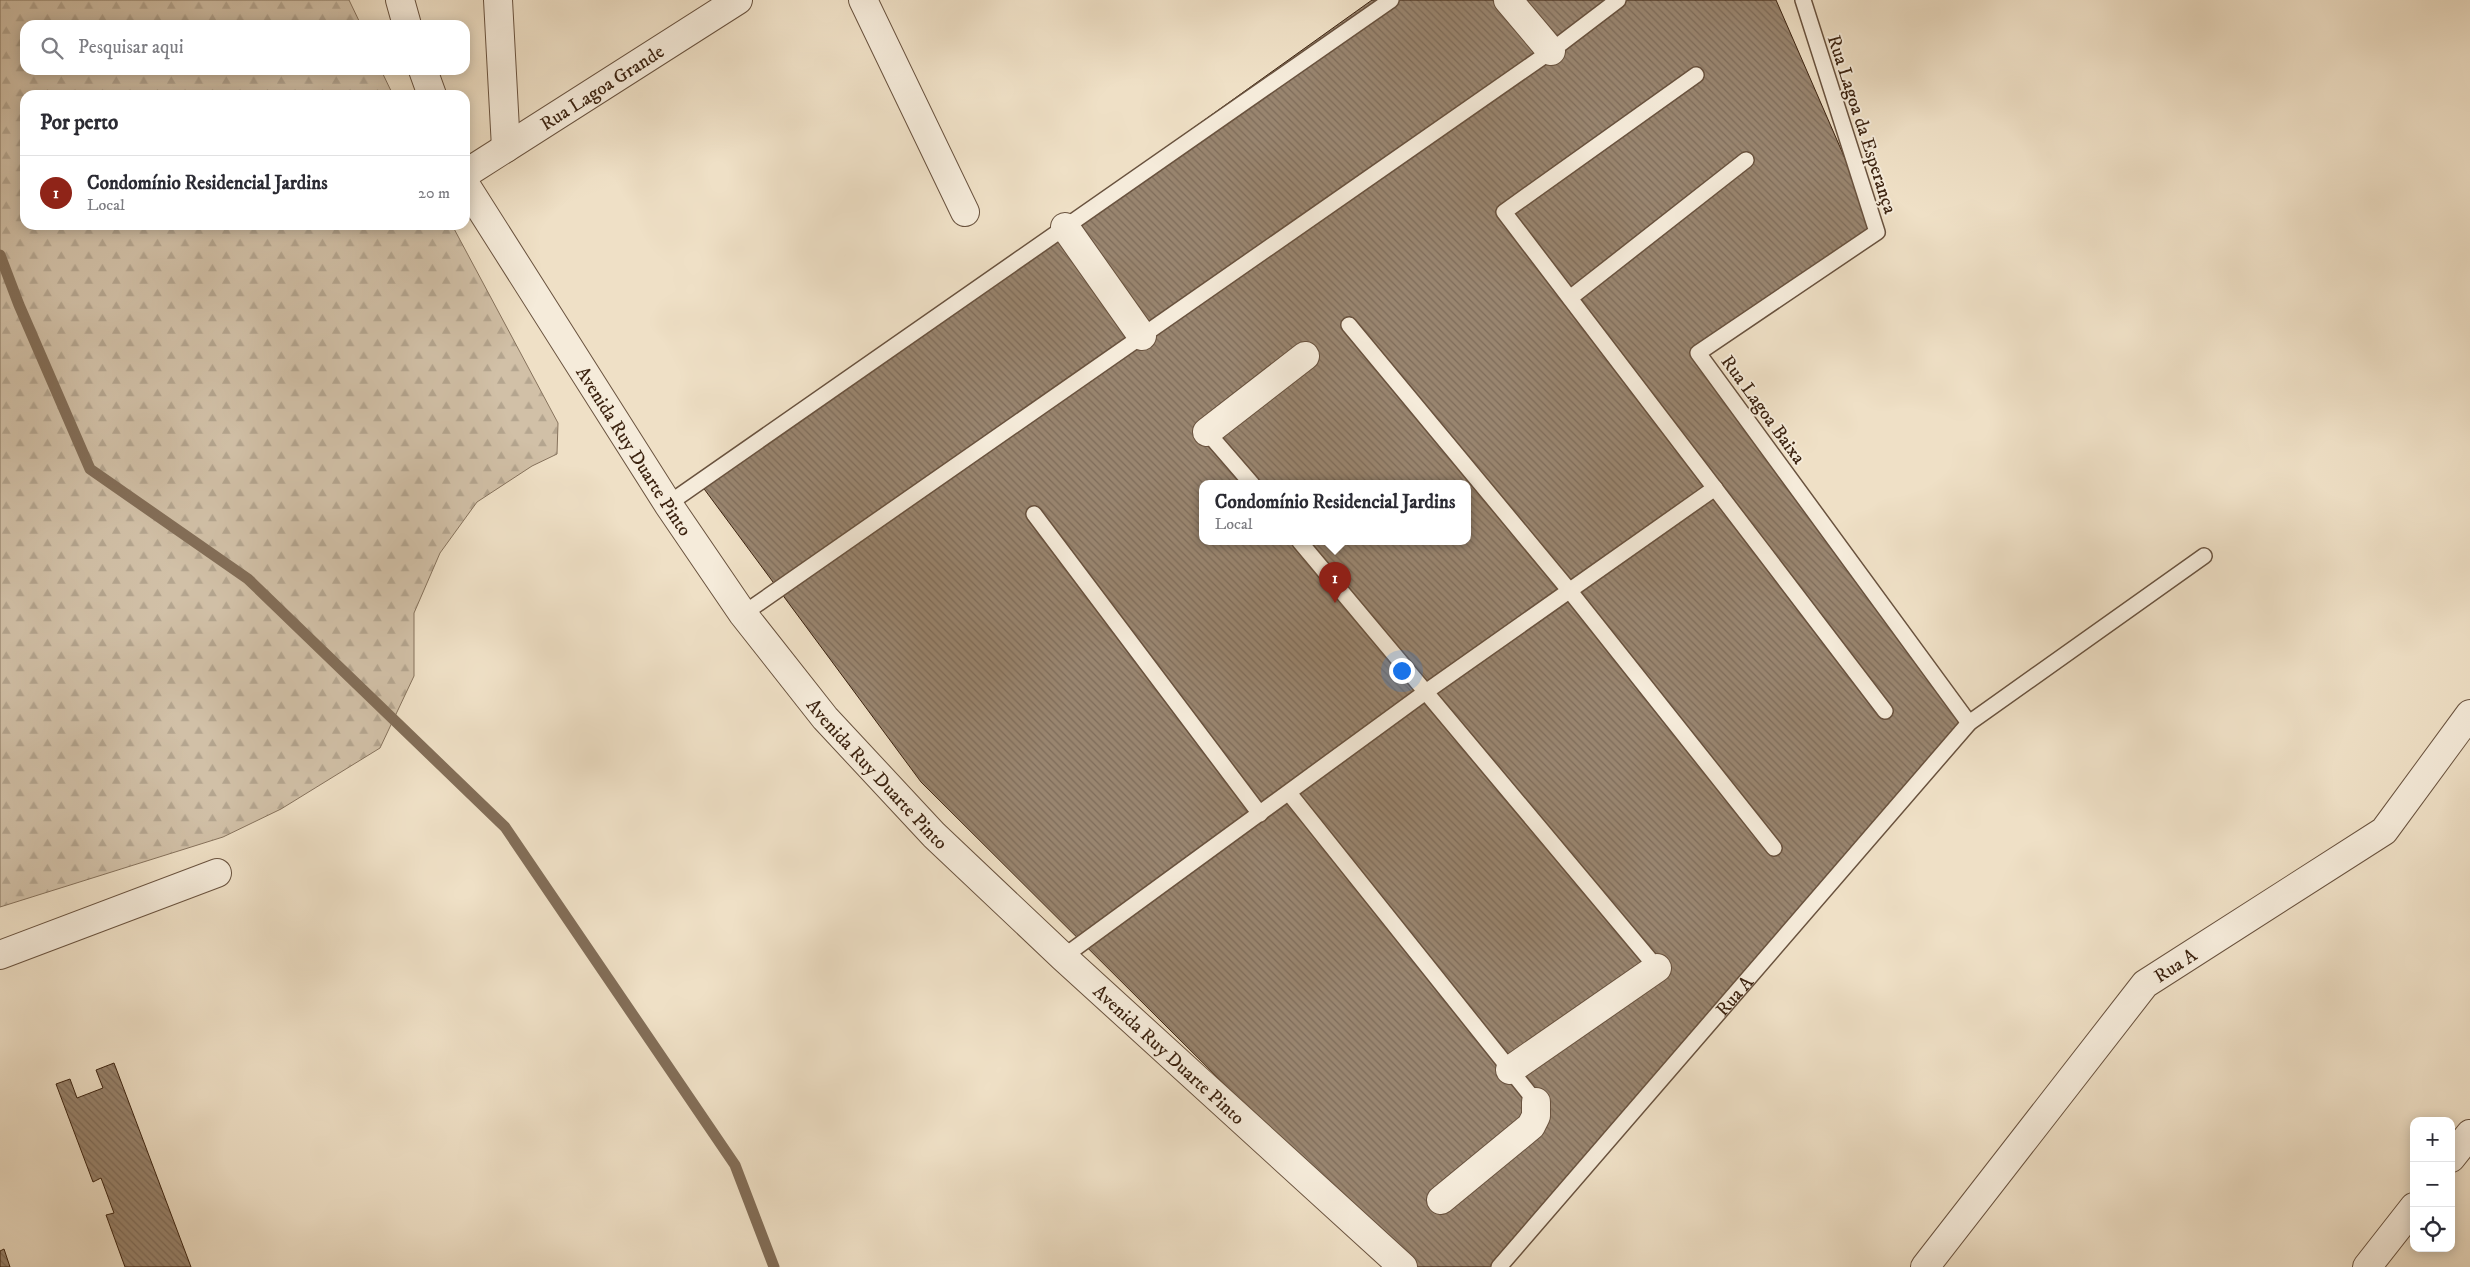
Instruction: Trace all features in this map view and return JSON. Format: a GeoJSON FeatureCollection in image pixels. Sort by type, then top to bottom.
{"type":"FeatureCollection","features":[{"type":"Feature","properties":{"kind":"street"},"geometry":{"type":"LineString","coordinates":[[400,0],[406,20]]}},
{"type":"Feature","properties":{"kind":"street"},"geometry":{"type":"LineString","coordinates":[[498,0],[506,148]]}},
{"type":"Feature","properties":{"kind":"street","name":"Rua Lagoa Grande"},"geometry":{"type":"LineString","coordinates":[[470,171],[738,0]]}},
{"type":"Feature","properties":{"kind":"street"},"geometry":{"type":"LineString","coordinates":[[863,0],[965,212]]}},
{"type":"Feature","properties":{"kind":"street"},"geometry":{"type":"LineString","coordinates":[[1508,0],[1551,51]]}},
{"type":"Feature","properties":{"kind":"street"},"geometry":{"type":"LineString","coordinates":[[425,75],[430,90]]}},
{"type":"Feature","properties":{"kind":"street","name":"Avenida Ruy Duarte Pinto"},"geometry":{"type":"LineString","coordinates":[[470,192],[668,504],[743,614],[825,718],[934,836],[1403,1267]]}},
{"type":"Feature","properties":{"kind":"street"},"geometry":{"type":"LineString","coordinates":[[1065,227],[1142,336]]}},
{"type":"Feature","properties":{"kind":"street"},"geometry":{"type":"LineString","coordinates":[[1207,432],[1305,356]]}},
{"type":"Feature","properties":{"kind":"street","name":"Rua A"},"geometry":{"type":"LineString","coordinates":[[1925,1267],[2146,984],[2384,831],[2470,714]]}},
{"type":"Feature","properties":{"kind":"street"},"geometry":{"type":"LineString","coordinates":[[0,955],[217,873]]}},
{"type":"Feature","properties":{"kind":"street"},"geometry":{"type":"LineString","coordinates":[[1510,1070],[1657,968]]}},
{"type":"Feature","properties":{"kind":"street"},"geometry":{"type":"LineString","coordinates":[[1441,1200],[1531,1126],[1536,1116],[1536,1102]]}},
{"type":"Feature","properties":{"kind":"street"},"geometry":{"type":"LineString","coordinates":[[2455,1153],[2470,1134]]}},
{"type":"Feature","properties":{"kind":"street"},"geometry":{"type":"LineString","coordinates":[[2368,1267],[2410,1212]]}},
{"type":"Feature","properties":{"kind":"lane"},"geometry":{"type":"LineString","coordinates":[[668,504],[1390,0]]}},
{"type":"Feature","properties":{"kind":"lane"},"geometry":{"type":"LineString","coordinates":[[743,614],[1551,51],[1618,0]]}},
{"type":"Feature","properties":{"kind":"lane","name":"Rua Lagoa da Esperança"},"geometry":{"type":"LineString","coordinates":[[1803,0],[1877,232]]}},
{"type":"Feature","properties":{"kind":"lane"},"geometry":{"type":"LineString","coordinates":[[1696,75],[1504,212],[1885,711]]}},
{"type":"Feature","properties":{"kind":"lane"},"geometry":{"type":"LineString","coordinates":[[1570,298],[1746,160]]}},
{"type":"Feature","properties":{"kind":"lane","name":"Rua Lagoa Baixa"},"geometry":{"type":"LineString","coordinates":[[1877,232],[1698,353],[1969,723]]}},
{"type":"Feature","properties":{"kind":"lane"},"geometry":{"type":"LineString","coordinates":[[1349,325],[1568,590],[1774,848]]}},
{"type":"Feature","properties":{"kind":"lane"},"geometry":{"type":"LineString","coordinates":[[1207,432],[1249,480]]}},
{"type":"Feature","properties":{"kind":"lane"},"geometry":{"type":"LineString","coordinates":[[1064,957],[1427,691],[1715,488]]}},
{"type":"Feature","properties":{"kind":"lane"},"geometry":{"type":"LineString","coordinates":[[1034,514],[1260,814]]}},
{"type":"Feature","properties":{"kind":"lane"},"geometry":{"type":"LineString","coordinates":[[1303,545],[1427,691],[1657,968]]}},
{"type":"Feature","properties":{"kind":"lane","name":"Rua A"},"geometry":{"type":"LineString","coordinates":[[1499,1267],[1969,723],[2204,556]]}},
{"type":"Feature","properties":{"kind":"lane"},"geometry":{"type":"LineString","coordinates":[[1289,793],[1536,1102]]}},
{"type":"Feature","properties":{"kind":"green space"},"geometry":{"type":"Polygon","coordinates":[[[0,0],[349,0],[359,20],[20,20],[20,75],[383,75],[391,90],[20,90],[20,230],[455,230],[558,423],[557,454],[532,466],[477,502],[440,553],[414,613],[414,676],[380,748],[281,809],[223,837],[0,907],[0,0]]]}},
{"type":"Feature","properties":{"kind":"building"},"geometry":{"type":"Polygon","coordinates":[[[1372,0],[1776,0],[1877,232],[1698,353],[1969,723],[1499,1267],[1408,1267],[921,782],[699,482],[1372,0]]]}},
{"type":"Feature","properties":{"kind":"building"},"geometry":{"type":"Polygon","coordinates":[[[114,1063],[191,1267],[125,1267],[106,1215],[114,1213],[101,1178],[93,1182],[56,1084],[70,1079],[77,1098],[103,1088],[96,1070],[114,1063]]]}},
{"type":"Feature","properties":{"kind":"building"},"geometry":{"type":"Polygon","coordinates":[[[4,1249],[10,1267],[0,1267],[0,1251],[4,1249]]]}},
{"type":"Feature","properties":{"kind":"waterway"},"geometry":{"type":"LineString","coordinates":[[0,255],[19,305],[90,469],[248,579],[505,827],[735,1165],[774,1267]]}},
{"type":"Feature","properties":{"kind":"place","name":"Condomínio Residencial Jardins"},"geometry":{"type":"Point","coordinates":[1335,603]}}]}
